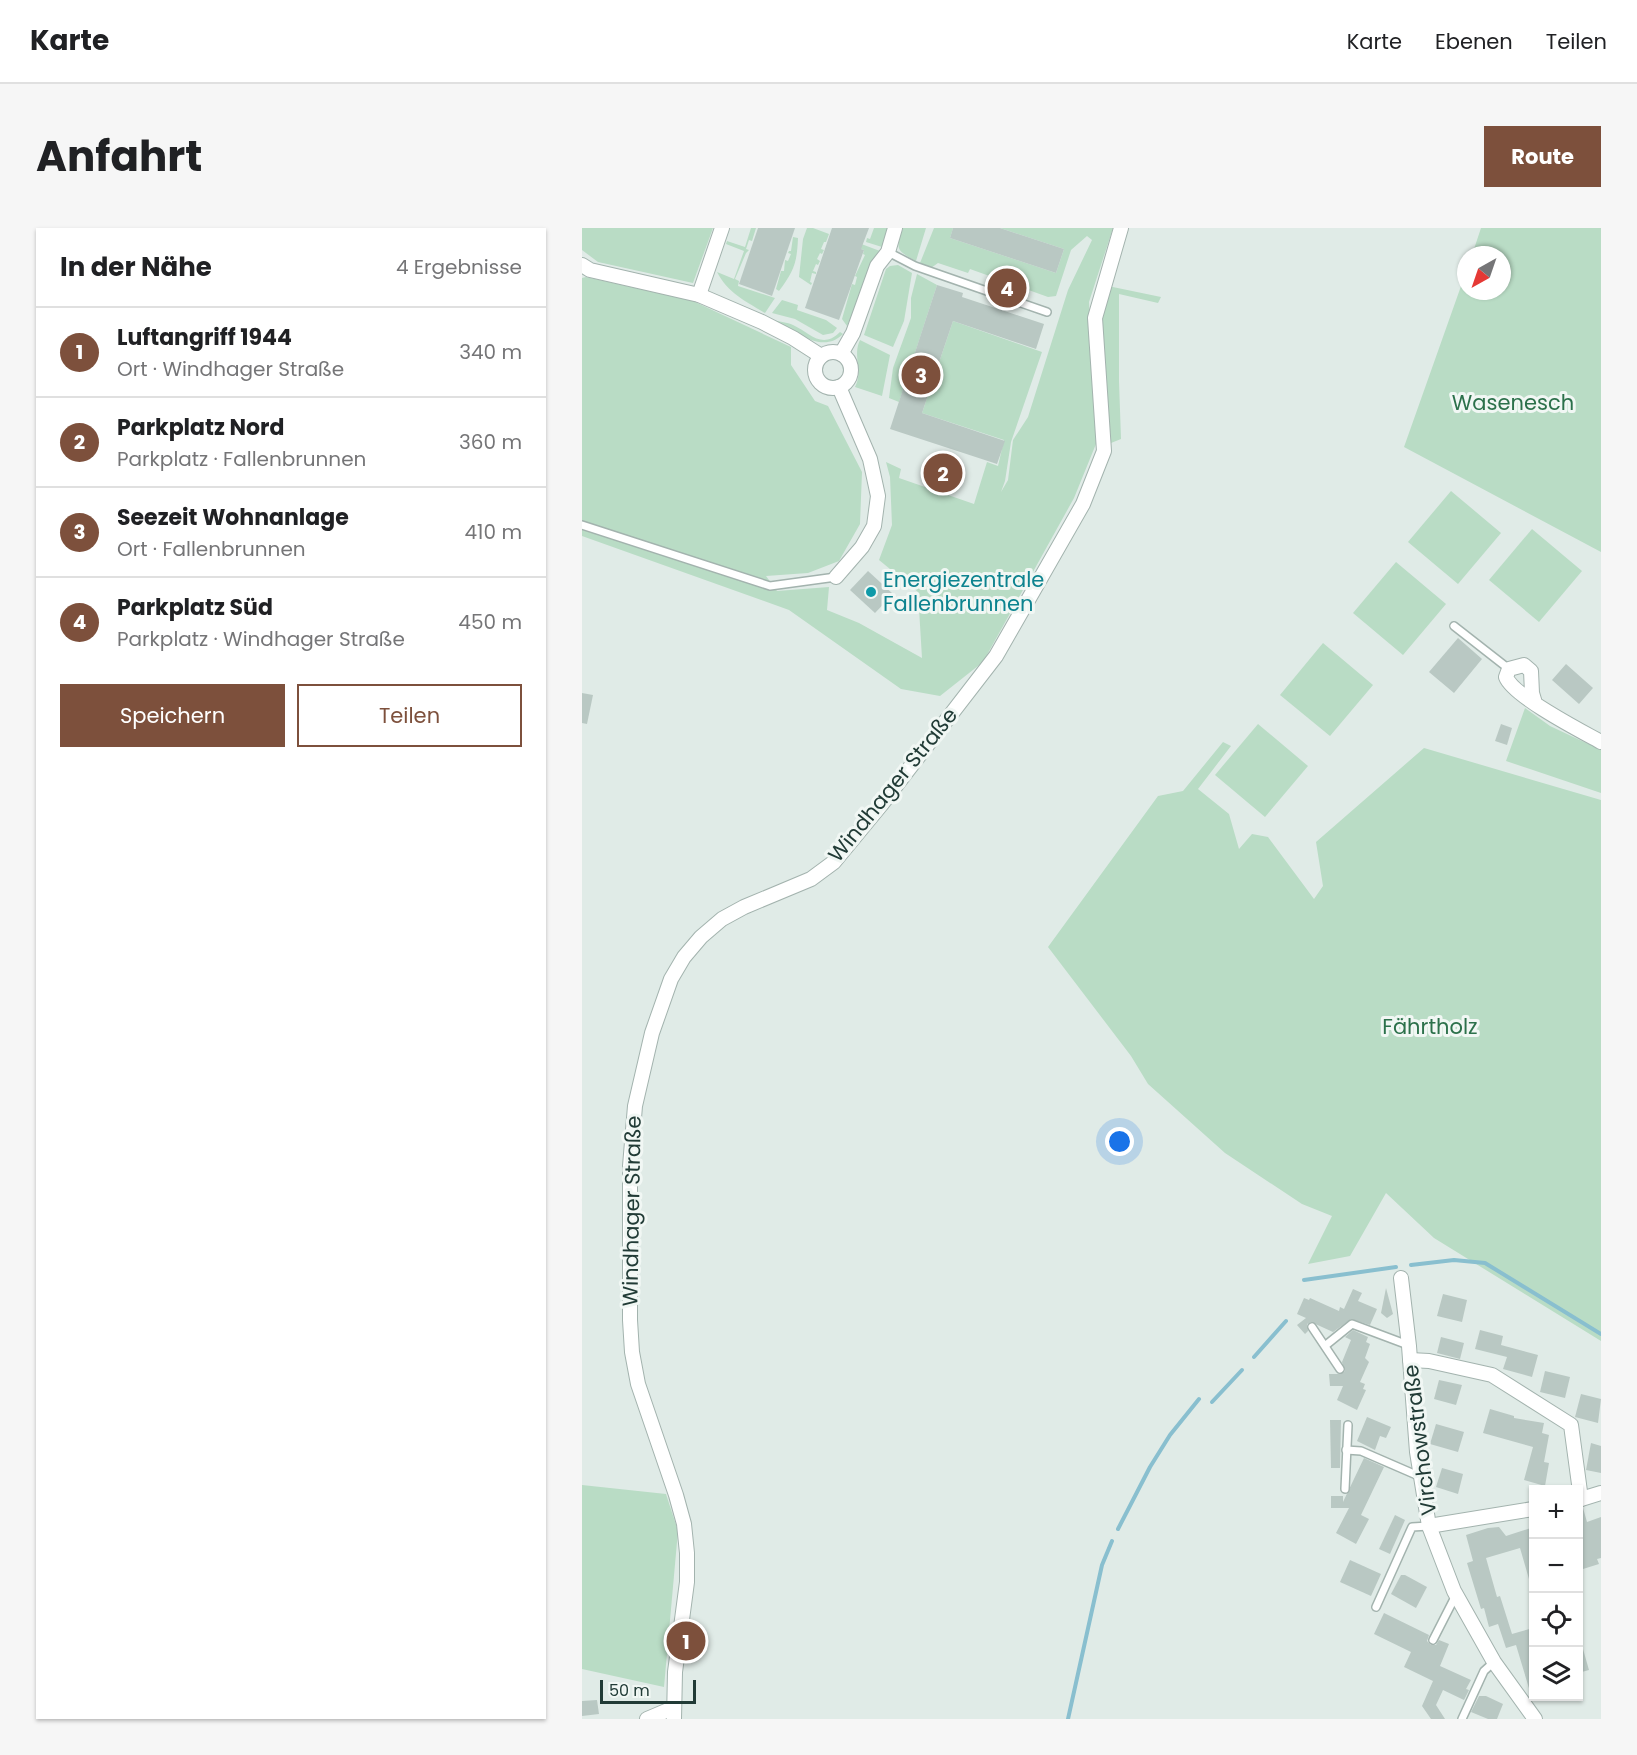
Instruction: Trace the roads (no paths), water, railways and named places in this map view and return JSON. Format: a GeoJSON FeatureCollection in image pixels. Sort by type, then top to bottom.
{"type":"FeatureCollection","features":[{"type":"Feature","properties":{"kind":"street"},"geometry":{"type":"LineString","coordinates":[[699,295],[722,228]]}},
{"type":"Feature","properties":{"kind":"street"},"geometry":{"type":"LineString","coordinates":[[841,354],[853,333],[877,266],[888,252],[895,228]]}},
{"type":"Feature","properties":{"kind":"street","name":"Windhager Straße"},"geometry":{"type":"LineString","coordinates":[[674,1713],[675,1672],[687,1582],[684,1524],[638,1384],[632,1352],[630,1320],[630,1166],[635,1106],[652,1033],[671,979],[684,957],[701,937],[722,919],[744,907],[810,879],[834,862],[881,806],[996,656],[1083,504],[1104,451],[1095,318],[1121,228]]}},
{"type":"Feature","properties":{"kind":"street"},"geometry":{"type":"LineString","coordinates":[[582,265],[590,270],[699,295],[762,322],[821,356]]}},
{"type":"Feature","properties":{"kind":"street"},"geometry":{"type":"LineString","coordinates":[[834,352],[841,354],[846,358],[851,371],[845,384],[832,388],[819,382],[814,369],[821,356],[834,352]]}},
{"type":"Feature","properties":{"kind":"street"},"geometry":{"type":"LineString","coordinates":[[836,577],[862,547],[874,526],[878,496],[870,459],[838,387]]}},
{"type":"Feature","properties":{"kind":"street"},"geometry":{"type":"LineString","coordinates":[[1535,703],[1531,671],[1524,665],[1509,669],[1506,677],[1509,683],[1535,703],[1601,742]]}},
{"type":"Feature","properties":{"kind":"street","name":"Virchowstraße"},"geometry":{"type":"LineString","coordinates":[[1401,1278],[1410,1353],[1417,1452],[1429,1526],[1456,1595],[1494,1662],[1535,1719]]}},
{"type":"Feature","properties":{"kind":"street"},"geometry":{"type":"LineString","coordinates":[[1410,1353],[1429,1361],[1492,1375],[1571,1425],[1578,1485]]}},
{"type":"Feature","properties":{"kind":"street"},"geometry":{"type":"LineString","coordinates":[[1583,1498],[1601,1493]]}},
{"type":"Feature","properties":{"kind":"street"},"geometry":{"type":"LineString","coordinates":[[1429,1526],[1529,1510]]}},
{"type":"Feature","properties":{"kind":"street"},"geometry":{"type":"LineString","coordinates":[[647,1719],[674,1713]]}},
{"type":"Feature","properties":{"kind":"lane"},"geometry":{"type":"LineString","coordinates":[[888,252],[915,266],[1047,312]]}},
{"type":"Feature","properties":{"kind":"lane"},"geometry":{"type":"LineString","coordinates":[[582,525],[770,586],[836,577]]}},
{"type":"Feature","properties":{"kind":"lane"},"geometry":{"type":"LineString","coordinates":[[1454,626],[1509,669]]}},
{"type":"Feature","properties":{"kind":"lane"},"geometry":{"type":"LineString","coordinates":[[1326,1345],[1352,1324],[1410,1353]]}},
{"type":"Feature","properties":{"kind":"lane"},"geometry":{"type":"LineString","coordinates":[[1312,1328],[1326,1345],[1340,1369]]}},
{"type":"Feature","properties":{"kind":"lane"},"geometry":{"type":"LineString","coordinates":[[1345,1489],[1348,1425]]}},
{"type":"Feature","properties":{"kind":"lane"},"geometry":{"type":"LineString","coordinates":[[1346,1449],[1361,1451],[1421,1477]]}},
{"type":"Feature","properties":{"kind":"lane"},"geometry":{"type":"LineString","coordinates":[[1376,1607],[1412,1527],[1429,1526]]}},
{"type":"Feature","properties":{"kind":"lane"},"geometry":{"type":"LineString","coordinates":[[1433,1640],[1456,1595]]}},
{"type":"Feature","properties":{"kind":"lane"},"geometry":{"type":"LineString","coordinates":[[1462,1719],[1484,1671],[1494,1662]]}},
{"type":"Feature","properties":{"kind":"waterway"},"geometry":{"type":"LineString","coordinates":[[1411,1265],[1454,1260],[1485,1263],[1601,1334]]}},
{"type":"Feature","properties":{"kind":"waterway"},"geometry":{"type":"LineString","coordinates":[[1304,1280],[1396,1267]]}},
{"type":"Feature","properties":{"kind":"waterway"},"geometry":{"type":"LineString","coordinates":[[1254,1357],[1286,1321]]}},
{"type":"Feature","properties":{"kind":"waterway"},"geometry":{"type":"LineString","coordinates":[[1212,1402],[1242,1370]]}},
{"type":"Feature","properties":{"kind":"waterway"},"geometry":{"type":"LineString","coordinates":[[1118,1529],[1150,1467],[1170,1435],[1199,1399]]}},
{"type":"Feature","properties":{"kind":"waterway"},"geometry":{"type":"LineString","coordinates":[[1068,1719],[1102,1565],[1112,1541]]}},
{"type":"Feature","properties":{"kind":"place","name":"Parkplatz Süd"},"geometry":{"type":"Point","coordinates":[1007,288]}},
{"type":"Feature","properties":{"kind":"place","name":"Seezeit Wohnanlage"},"geometry":{"type":"Point","coordinates":[921,375]}},
{"type":"Feature","properties":{"kind":"place","name":"Parkplatz Nord"},"geometry":{"type":"Point","coordinates":[943,473]}},
{"type":"Feature","properties":{"kind":"place","name":"Energiezentrale Fallenbrunnen"},"geometry":{"type":"Point","coordinates":[871,592]}},
{"type":"Feature","properties":{"kind":"place","name":"Luftangriff 1944"},"geometry":{"type":"Point","coordinates":[686,1641]}},
{"type":"Feature","properties":{"kind":"park label","name":"Wasenesch"},"geometry":{"type":"Point","coordinates":[1513,403]}},
{"type":"Feature","properties":{"kind":"park label","name":"Fährtholz"},"geometry":{"type":"Point","coordinates":[1430,1027]}}]}
